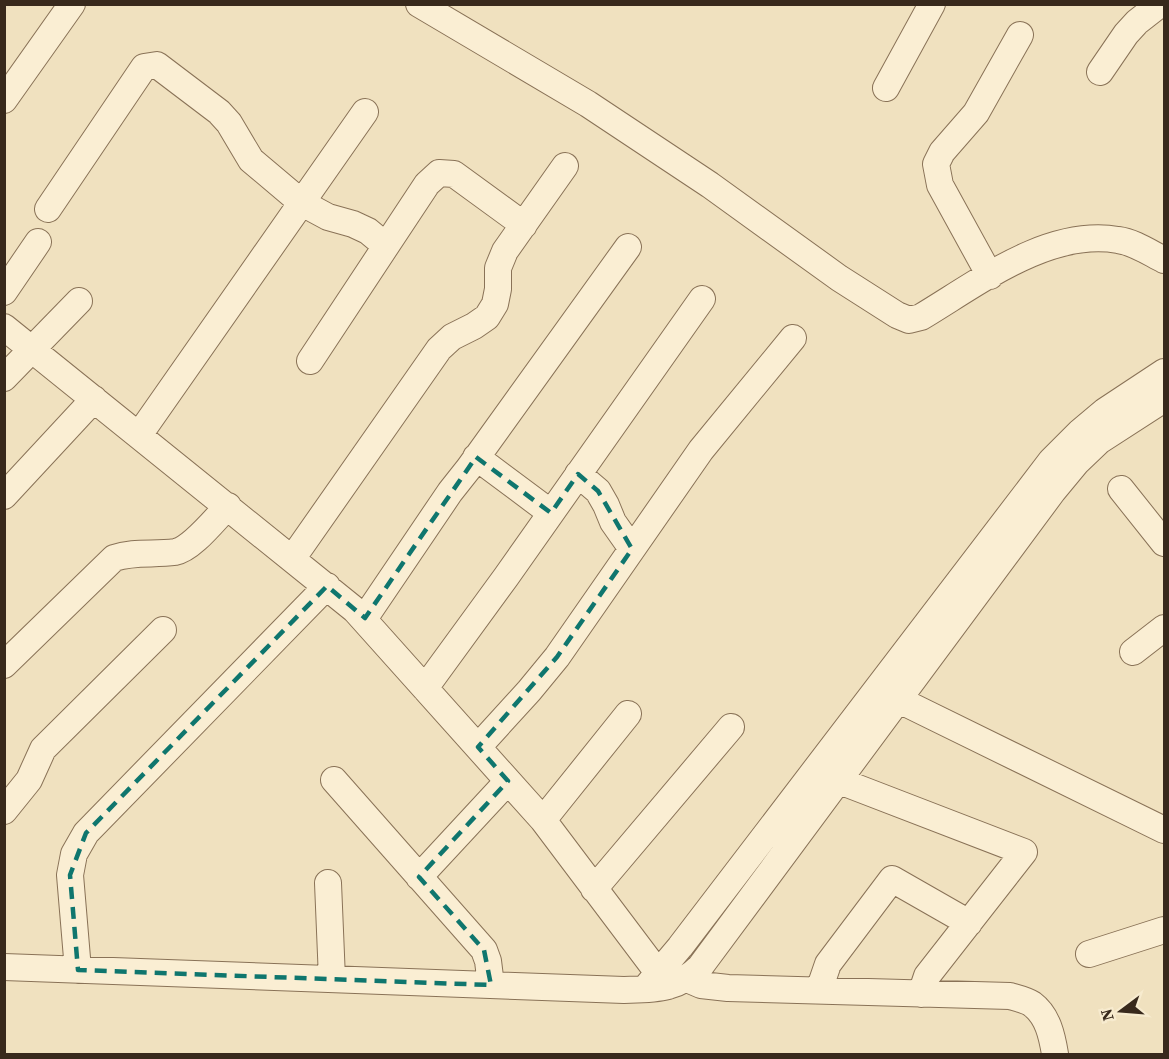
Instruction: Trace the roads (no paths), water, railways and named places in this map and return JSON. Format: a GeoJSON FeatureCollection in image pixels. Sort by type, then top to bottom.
{"type":"FeatureCollection","features":[{"type":"Feature","properties":{"kind":"street"},"geometry":{"type":"LineString","coordinates":[[4,100],[72,4]]}},
{"type":"Feature","properties":{"kind":"street"},"geometry":{"type":"LineString","coordinates":[[419,4],[588,104],[710,185],[839,278],[897,315],[909,320],[921,317],[1023,256],[1060,243],[1100,237],[1121,240],[1164,260]]}},
{"type":"Feature","properties":{"kind":"street"},"geometry":{"type":"LineString","coordinates":[[886,88],[932,4]]}},
{"type":"Feature","properties":{"kind":"street"},"geometry":{"type":"LineString","coordinates":[[1100,72],[1126,34],[1160,4]]}},
{"type":"Feature","properties":{"kind":"street"},"geometry":{"type":"LineString","coordinates":[[990,276],[940,185],[936,164],[942,152],[976,113],[1020,35]]}},
{"type":"Feature","properties":{"kind":"street"},"geometry":{"type":"LineString","coordinates":[[48,209],[144,67],[157,65],[219,112],[229,123],[251,160],[302,203],[328,217],[368,231],[386,246]]}},
{"type":"Feature","properties":{"kind":"street"},"geometry":{"type":"LineString","coordinates":[[139,435],[365,112]]}},
{"type":"Feature","properties":{"kind":"street"},"geometry":{"type":"LineString","coordinates":[[292,559],[439,349],[452,337],[486,317],[495,304],[498,268],[506,251],[565,166]]}},
{"type":"Feature","properties":{"kind":"street"},"geometry":{"type":"LineString","coordinates":[[310,361],[427,184],[438,173],[454,174],[524,225]]}},
{"type":"Feature","properties":{"kind":"street"},"geometry":{"type":"LineString","coordinates":[[4,292],[38,242]]}},
{"type":"Feature","properties":{"kind":"street"},"geometry":{"type":"LineString","coordinates":[[364,619],[450,492],[628,247]]}},
{"type":"Feature","properties":{"kind":"street"},"geometry":{"type":"LineString","coordinates":[[425,688],[702,299]]}},
{"type":"Feature","properties":{"kind":"street"},"geometry":{"type":"LineString","coordinates":[[4,378],[79,301]]}},
{"type":"Feature","properties":{"kind":"street"},"geometry":{"type":"LineString","coordinates":[[4,327],[327,586],[364,619],[543,820],[664,982]]}},
{"type":"Feature","properties":{"kind":"street"},"geometry":{"type":"LineString","coordinates":[[478,747],[529,691],[556,657],[701,450],[793,338]]}},
{"type":"Feature","properties":{"kind":"street"},"geometry":{"type":"LineString","coordinates":[[664,982],[680,948],[1051,461],[1105,411],[1164,372]]}},
{"type":"Feature","properties":{"kind":"street"},"geometry":{"type":"LineString","coordinates":[[10,480],[94,399]]}},
{"type":"Feature","properties":{"kind":"street"},"geometry":{"type":"LineString","coordinates":[[664,982],[700,967],[1024,527],[1077,462],[1099,441],[1164,399]]}},
{"type":"Feature","properties":{"kind":"street"},"geometry":{"type":"LineString","coordinates":[[476,458],[551,513]]}},
{"type":"Feature","properties":{"kind":"street"},"geometry":{"type":"LineString","coordinates":[[578,474],[598,491],[613,522],[632,549]]}},
{"type":"Feature","properties":{"kind":"street"},"geometry":{"type":"LineString","coordinates":[[1121,489],[1164,543]]}},
{"type":"Feature","properties":{"kind":"street"},"geometry":{"type":"LineString","coordinates":[[4,664],[114,558],[127,553],[176,552],[189,545],[228,506]]}},
{"type":"Feature","properties":{"kind":"street"},"geometry":{"type":"LineString","coordinates":[[78,969],[70,875],[74,854],[86,833],[327,586]]}},
{"type":"Feature","properties":{"kind":"street"},"geometry":{"type":"LineString","coordinates":[[1133,652],[1164,628]]}},
{"type":"Feature","properties":{"kind":"street"},"geometry":{"type":"LineString","coordinates":[[4,812],[29,780],[43,749],[164,630]]}},
{"type":"Feature","properties":{"kind":"street"},"geometry":{"type":"LineString","coordinates":[[897,699],[1164,830]]}},
{"type":"Feature","properties":{"kind":"street"},"geometry":{"type":"LineString","coordinates":[[543,820],[628,714]]}},
{"type":"Feature","properties":{"kind":"street"},"geometry":{"type":"LineString","coordinates":[[594,889],[730,726]]}},
{"type":"Feature","properties":{"kind":"street"},"geometry":{"type":"LineString","coordinates":[[334,780],[484,950],[491,985]]}},
{"type":"Feature","properties":{"kind":"street"},"geometry":{"type":"LineString","coordinates":[[837,780],[1024,852],[927,976],[921,994]]}},
{"type":"Feature","properties":{"kind":"street"},"geometry":{"type":"LineString","coordinates":[[419,876],[508,781]]}},
{"type":"Feature","properties":{"kind":"street"},"geometry":{"type":"LineString","coordinates":[[819,990],[828,964],[892,879],[969,923]]}},
{"type":"Feature","properties":{"kind":"street"},"geometry":{"type":"LineString","coordinates":[[328,883],[332,979]]}},
{"type":"Feature","properties":{"kind":"street"},"geometry":{"type":"LineString","coordinates":[[1089,954],[1164,930]]}},
{"type":"Feature","properties":{"kind":"street"},"geometry":{"type":"LineString","coordinates":[[4,967],[491,985],[664,982],[729,988],[1010,996],[1031,1003],[1041,1014],[1050,1029],[1056,1054]]}}]}
